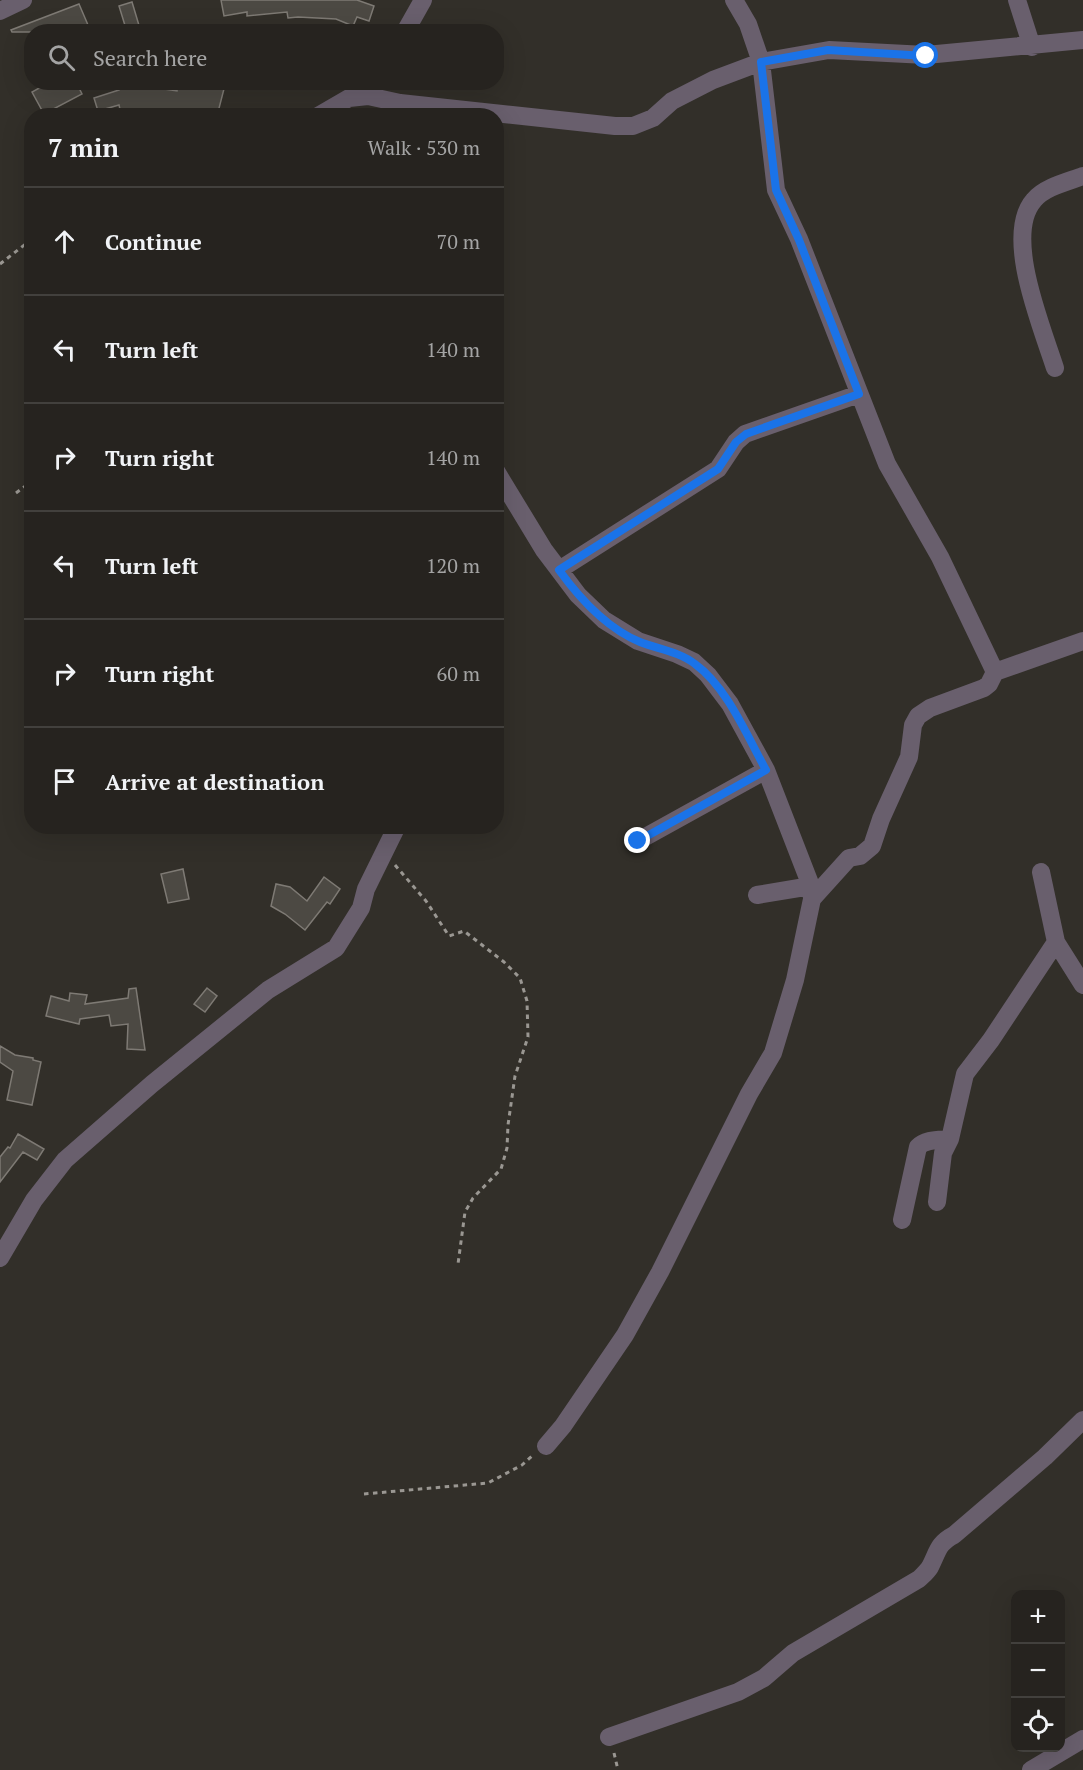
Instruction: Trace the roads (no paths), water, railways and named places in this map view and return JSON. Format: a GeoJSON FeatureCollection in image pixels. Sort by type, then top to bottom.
{"type":"FeatureCollection","features":[{"type":"Feature","properties":{"kind":"street"},"geometry":{"type":"LineString","coordinates":[[0,11],[22,0]]}},
{"type":"Feature","properties":{"kind":"street"},"geometry":{"type":"LineString","coordinates":[[410,24],[423,0]]}},
{"type":"Feature","properties":{"kind":"street"},"geometry":{"type":"LineString","coordinates":[[734,0],[748,24],[761,62],[776,190],[799,240],[887,464],[940,557],[995,672]]}},
{"type":"Feature","properties":{"kind":"street"},"geometry":{"type":"LineString","coordinates":[[1017,0],[1032,46]]}},
{"type":"Feature","properties":{"kind":"street"},"geometry":{"type":"LineString","coordinates":[[504,115],[633,126],[653,118],[672,101],[713,80],[761,62],[828,50],[926,56],[1083,40]]}},
{"type":"Feature","properties":{"kind":"street"},"geometry":{"type":"LineString","coordinates":[[332,108],[369,90]]}},
{"type":"Feature","properties":{"kind":"street"},"geometry":{"type":"LineString","coordinates":[[373,90],[400,103],[442,108]]}},
{"type":"Feature","properties":{"kind":"street"},"geometry":{"type":"LineString","coordinates":[[1055,368],[1025,272],[1021,244],[1022,225],[1028,208],[1035,198],[1047,190],[1083,176]]}},
{"type":"Feature","properties":{"kind":"street"},"geometry":{"type":"LineString","coordinates":[[559,570],[718,469],[736,442],[746,434],[859,394]]}},
{"type":"Feature","properties":{"kind":"street"},"geometry":{"type":"LineString","coordinates":[[504,484],[544,550],[578,595],[604,620],[638,641],[694,662],[708,675],[730,704],[766,770],[812,893],[795,980],[773,1053],[749,1094],[660,1272],[625,1335],[563,1426],[546,1446]]}},
{"type":"Feature","properties":{"kind":"street"},"geometry":{"type":"LineString","coordinates":[[757,895],[812,893],[849,858],[860,856],[872,846],[881,819],[909,758],[913,725],[918,716],[930,708],[984,688],[989,684],[995,672],[1083,641]]}},
{"type":"Feature","properties":{"kind":"street"},"geometry":{"type":"LineString","coordinates":[[638,841],[766,770]]}},
{"type":"Feature","properties":{"kind":"street"},"geometry":{"type":"LineString","coordinates":[[0,1258],[34,1200],[65,1160],[152,1084],[268,990],[336,948],[361,908],[366,889],[393,834]]}},
{"type":"Feature","properties":{"kind":"street"},"geometry":{"type":"LineString","coordinates":[[1041,872],[1056,942],[1083,985]]}},
{"type":"Feature","properties":{"kind":"street"},"geometry":{"type":"LineString","coordinates":[[937,1202],[943,1153],[950,1139],[965,1074],[991,1040],[1056,942]]}},
{"type":"Feature","properties":{"kind":"street"},"geometry":{"type":"LineString","coordinates":[[902,1220],[918,1147],[927,1141],[950,1139]]}},
{"type":"Feature","properties":{"kind":"street"},"geometry":{"type":"LineString","coordinates":[[609,1737],[738,1692],[764,1678],[793,1653],[919,1579],[929,1568],[933,1556],[944,1539],[954,1534],[1045,1457],[1083,1420]]}},
{"type":"Feature","properties":{"kind":"street"},"geometry":{"type":"LineString","coordinates":[[1030,1770],[1083,1739]]}}]}
